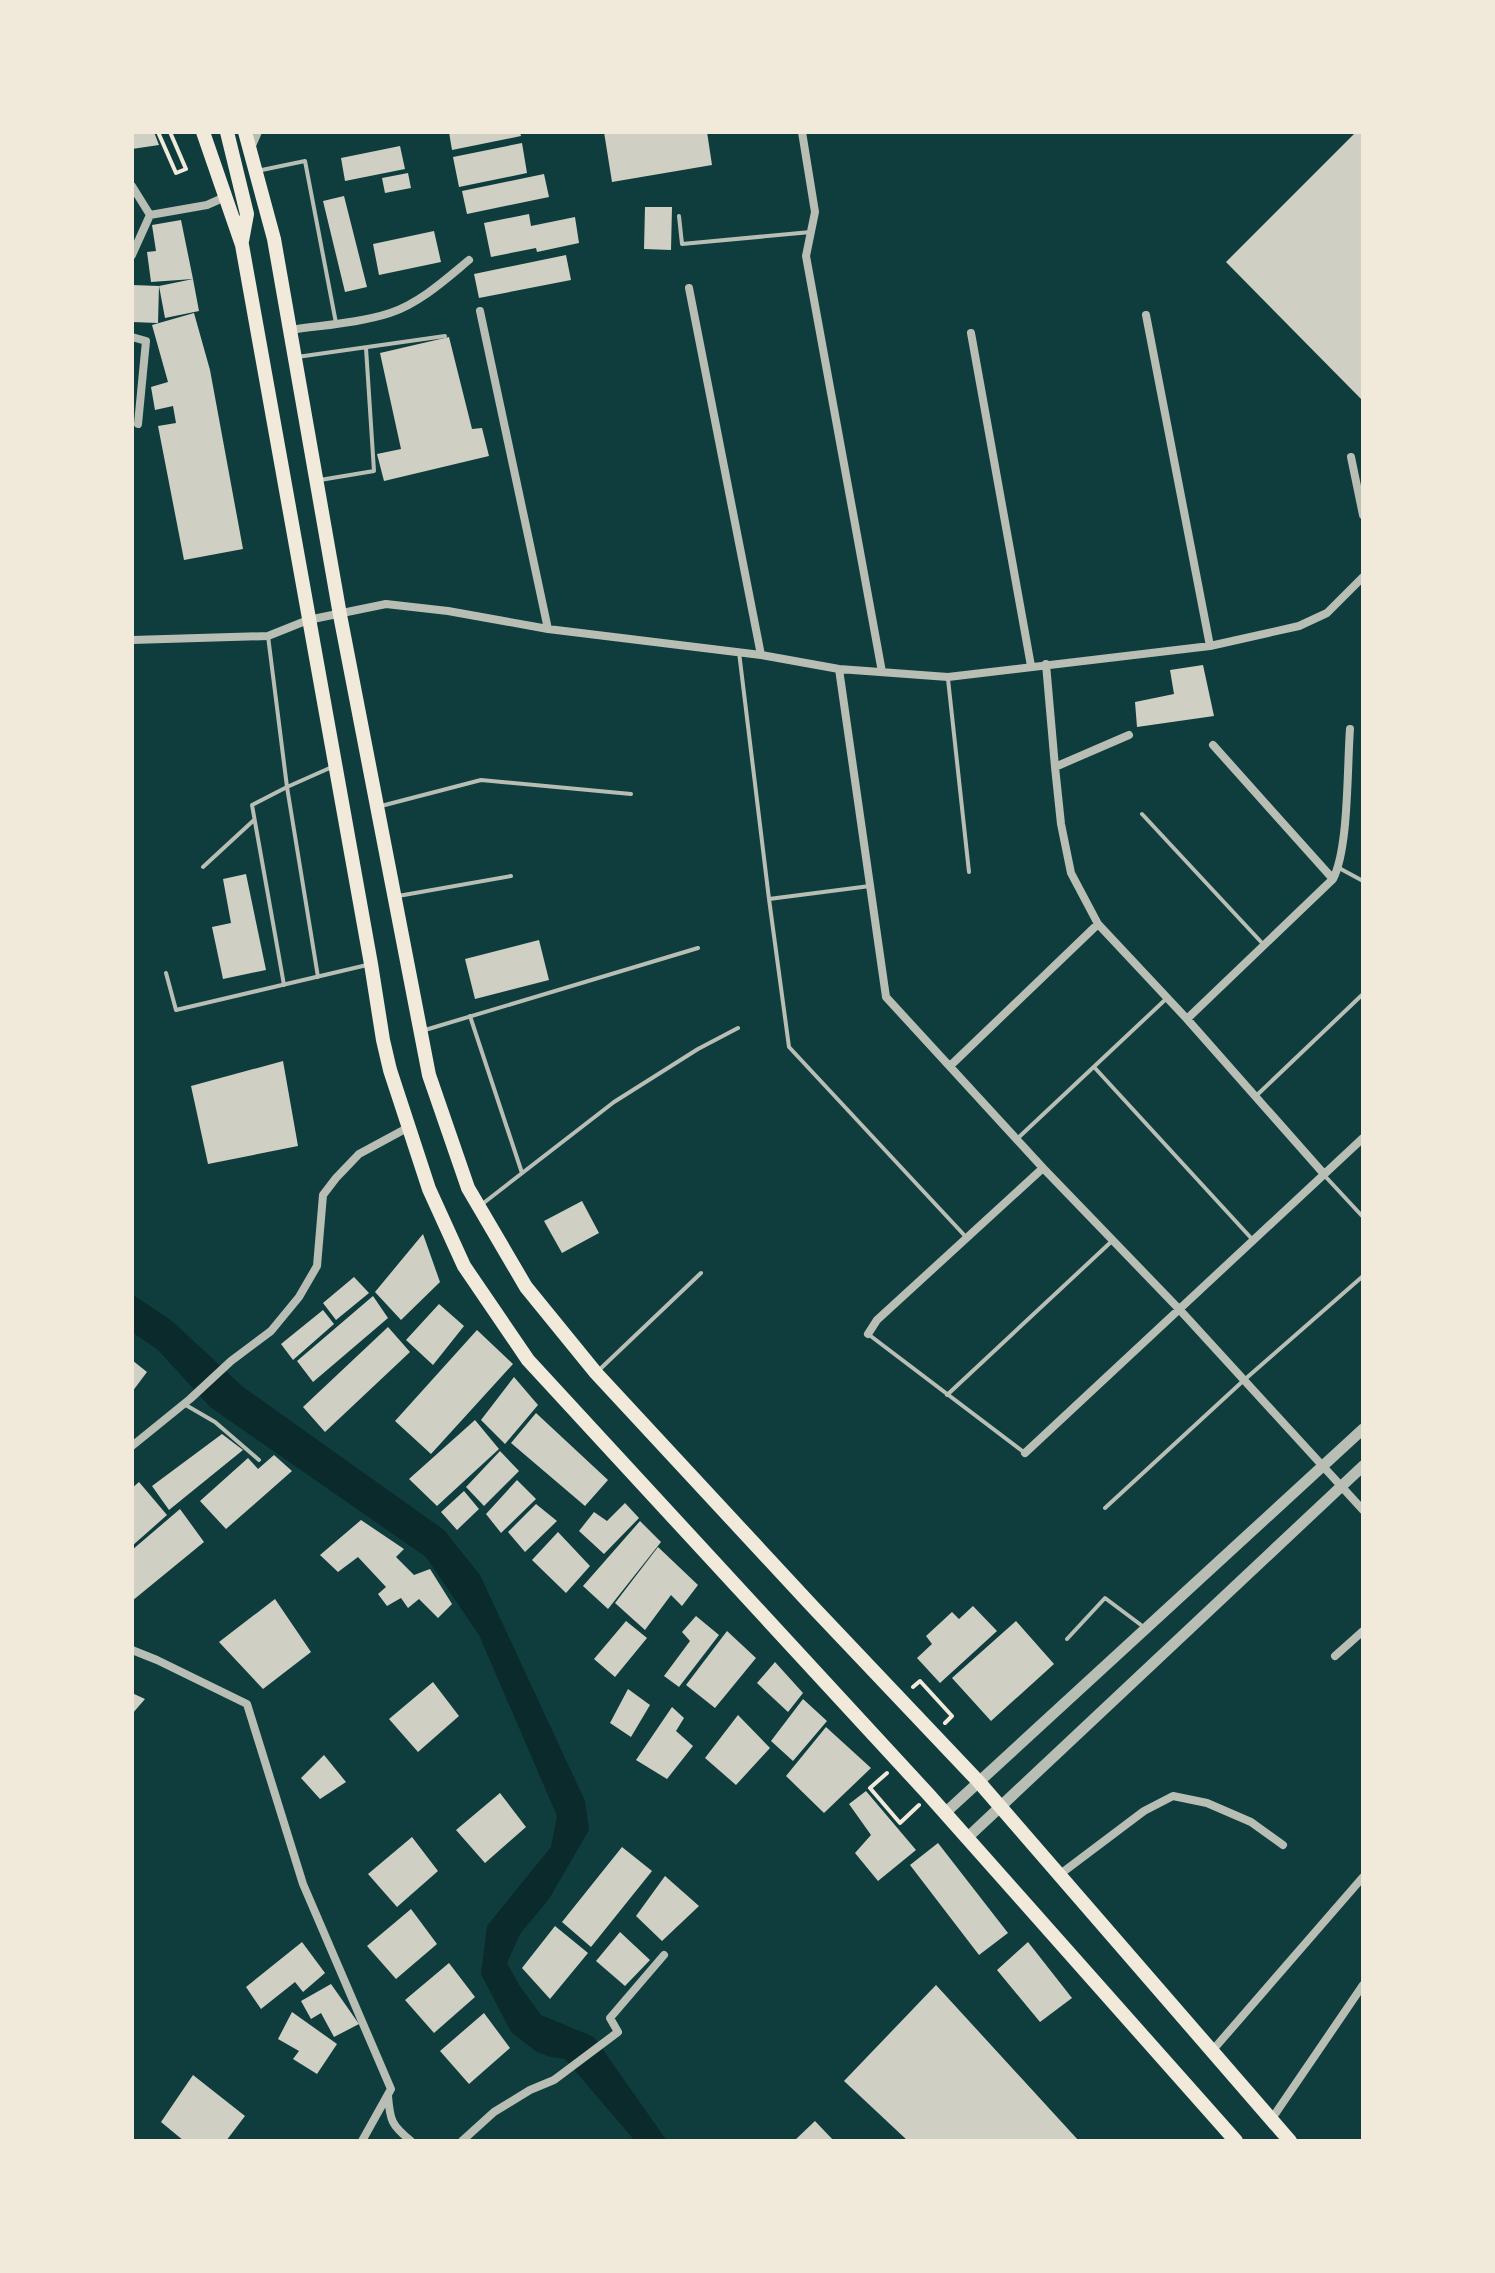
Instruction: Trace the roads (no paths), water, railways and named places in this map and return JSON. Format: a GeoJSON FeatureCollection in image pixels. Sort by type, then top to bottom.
{"type":"FeatureCollection","features":[{"type":"Feature","properties":{"kind":"main road"},"geometry":{"type":"LineString","coordinates":[[203,132],[242,245],[383,1040],[429,1189],[464,1266],[528,1360],[929,1795],[1236,2141]]}},
{"type":"Feature","properties":{"kind":"main road"},"geometry":{"type":"LineString","coordinates":[[227,132],[247,214],[242,245]]}},
{"type":"Feature","properties":{"kind":"main road"},"geometry":{"type":"LineString","coordinates":[[245,132],[274,239],[340,615],[429,1075],[468,1188],[526,1287],[596,1373],[978,1781],[1290,2141]]}},
{"type":"Feature","properties":{"kind":"street"},"geometry":{"type":"LineString","coordinates":[[251,148],[258,132]]}},
{"type":"Feature","properties":{"kind":"street"},"geometry":{"type":"LineString","coordinates":[[802,132],[815,212],[806,256],[882,672]]}},
{"type":"Feature","properties":{"kind":"street"},"geometry":{"type":"LineString","coordinates":[[132,186],[150,215]]}},
{"type":"Feature","properties":{"kind":"street"},"geometry":{"type":"LineString","coordinates":[[150,215],[207,205],[225,197]]}},
{"type":"Feature","properties":{"kind":"street"},"geometry":{"type":"LineString","coordinates":[[132,255],[150,215]]}},
{"type":"Feature","properties":{"kind":"street"},"geometry":{"type":"LineString","coordinates":[[290,330],[393,312],[425,294],[469,260]]}},
{"type":"Feature","properties":{"kind":"street"},"geometry":{"type":"LineString","coordinates":[[689,288],[761,655]]}},
{"type":"Feature","properties":{"kind":"street"},"geometry":{"type":"LineString","coordinates":[[480,311],[548,629]]}},
{"type":"Feature","properties":{"kind":"street"},"geometry":{"type":"LineString","coordinates":[[1146,315],[1210,646]]}},
{"type":"Feature","properties":{"kind":"street"},"geometry":{"type":"LineString","coordinates":[[971,333],[1031,666]]}},
{"type":"Feature","properties":{"kind":"street"},"geometry":{"type":"LineString","coordinates":[[132,337],[146,341],[138,424]]}},
{"type":"Feature","properties":{"kind":"street"},"geometry":{"type":"LineString","coordinates":[[1351,457],[1363,515]]}},
{"type":"Feature","properties":{"kind":"street"},"geometry":{"type":"LineString","coordinates":[[132,640],[268,636],[308,620],[386,604],[448,611],[548,629],[761,655],[839,669],[948,677],[1210,646],[1299,626],[1327,613],[1363,577]]}},
{"type":"Feature","properties":{"kind":"street"},"geometry":{"type":"LineString","coordinates":[[1046,664],[1061,824],[1071,873],[1098,924],[1324,1174]]}},
{"type":"Feature","properties":{"kind":"street"},"geometry":{"type":"LineString","coordinates":[[839,669],[886,997],[1363,1510]]}},
{"type":"Feature","properties":{"kind":"street"},"geometry":{"type":"LineString","coordinates":[[1187,1019],[1333,879],[1339,868],[1350,729]]}},
{"type":"Feature","properties":{"kind":"street"},"geometry":{"type":"LineString","coordinates":[[1055,767],[1129,735]]}},
{"type":"Feature","properties":{"kind":"street"},"geometry":{"type":"LineString","coordinates":[[1213,745],[1333,879]]}},
{"type":"Feature","properties":{"kind":"street"},"geometry":{"type":"LineString","coordinates":[[950,1066],[1098,924]]}},
{"type":"Feature","properties":{"kind":"street"},"geometry":{"type":"LineString","coordinates":[[132,1446],[271,1331],[299,1297],[317,1266],[323,1195],[359,1154],[409,1127]]}},
{"type":"Feature","properties":{"kind":"street"},"geometry":{"type":"LineString","coordinates":[[1025,1453],[1363,1138]]}},
{"type":"Feature","properties":{"kind":"street"},"geometry":{"type":"LineString","coordinates":[[868,1334],[877,1320],[1043,1168]]}},
{"type":"Feature","properties":{"kind":"street"},"geometry":{"type":"LineString","coordinates":[[945,1813],[1363,1429]]}},
{"type":"Feature","properties":{"kind":"street"},"geometry":{"type":"LineString","coordinates":[[967,1838],[1363,1466]]}},
{"type":"Feature","properties":{"kind":"street"},"geometry":{"type":"LineString","coordinates":[[1335,1656],[1363,1631]]}},
{"type":"Feature","properties":{"kind":"street"},"geometry":{"type":"LineString","coordinates":[[132,1650],[247,1704],[303,1884],[391,2089],[362,2141]]}},
{"type":"Feature","properties":{"kind":"street"},"geometry":{"type":"LineString","coordinates":[[1059,1875],[1144,1811],[1173,1796],[1207,1803],[1251,1822],[1283,1845]]}},
{"type":"Feature","properties":{"kind":"street"},"geometry":{"type":"LineString","coordinates":[[1211,2051],[1363,1877]]}},
{"type":"Feature","properties":{"kind":"street"},"geometry":{"type":"LineString","coordinates":[[462,2141],[501,2107],[554,2080],[618,2032],[610,2018],[664,1955]]}},
{"type":"Feature","properties":{"kind":"street"},"geometry":{"type":"LineString","coordinates":[[1271,2120],[1363,1985]]}},
{"type":"Feature","properties":{"kind":"street"},"geometry":{"type":"LineString","coordinates":[[388,2096],[390,2118],[396,2129],[411,2141]]}},
{"type":"Feature","properties":{"kind":"lane"},"geometry":{"type":"LineString","coordinates":[[257,171],[305,161],[336,323]]}},
{"type":"Feature","properties":{"kind":"lane"},"geometry":{"type":"LineString","coordinates":[[679,216],[682,244],[811,232]]}},
{"type":"Feature","properties":{"kind":"lane"},"geometry":{"type":"LineString","coordinates":[[294,358],[445,336]]}},
{"type":"Feature","properties":{"kind":"lane"},"geometry":{"type":"LineString","coordinates":[[318,480],[374,471],[366,348]]}},
{"type":"Feature","properties":{"kind":"lane"},"geometry":{"type":"LineString","coordinates":[[268,636],[287,787],[318,977]]}},
{"type":"Feature","properties":{"kind":"lane"},"geometry":{"type":"LineString","coordinates":[[739,652],[789,1047],[967,1239]]}},
{"type":"Feature","properties":{"kind":"lane"},"geometry":{"type":"LineString","coordinates":[[948,677],[969,872]]}},
{"type":"Feature","properties":{"kind":"lane"},"geometry":{"type":"LineString","coordinates":[[284,985],[252,805],[335,766]]}},
{"type":"Feature","properties":{"kind":"lane"},"geometry":{"type":"LineString","coordinates":[[378,807],[481,780],[631,794]]}},
{"type":"Feature","properties":{"kind":"lane"},"geometry":{"type":"LineString","coordinates":[[1142,814],[1265,946]]}},
{"type":"Feature","properties":{"kind":"lane"},"geometry":{"type":"LineString","coordinates":[[203,867],[254,820]]}},
{"type":"Feature","properties":{"kind":"lane"},"geometry":{"type":"LineString","coordinates":[[1339,868],[1363,881]]}},
{"type":"Feature","properties":{"kind":"lane"},"geometry":{"type":"LineString","coordinates":[[395,896],[511,876]]}},
{"type":"Feature","properties":{"kind":"lane"},"geometry":{"type":"LineString","coordinates":[[769,899],[870,886]]}},
{"type":"Feature","properties":{"kind":"lane"},"geometry":{"type":"LineString","coordinates":[[421,1031],[698,948]]}},
{"type":"Feature","properties":{"kind":"lane"},"geometry":{"type":"LineString","coordinates":[[166,973],[176,1010],[371,964]]}},
{"type":"Feature","properties":{"kind":"lane"},"geometry":{"type":"LineString","coordinates":[[1255,1097],[1363,994]]}},
{"type":"Feature","properties":{"kind":"lane"},"geometry":{"type":"LineString","coordinates":[[1017,1140],[1167,998]]}},
{"type":"Feature","properties":{"kind":"lane"},"geometry":{"type":"LineString","coordinates":[[470,1016],[522,1173]]}},
{"type":"Feature","properties":{"kind":"lane"},"geometry":{"type":"LineString","coordinates":[[479,1206],[614,1102],[698,1049],[738,1028]]}},
{"type":"Feature","properties":{"kind":"lane"},"geometry":{"type":"LineString","coordinates":[[1094,1067],[1253,1240]]}},
{"type":"Feature","properties":{"kind":"lane"},"geometry":{"type":"LineString","coordinates":[[1324,1174],[1363,1217]]}},
{"type":"Feature","properties":{"kind":"lane"},"geometry":{"type":"LineString","coordinates":[[947,1395],[1112,1241]]}},
{"type":"Feature","properties":{"kind":"lane"},"geometry":{"type":"LineString","coordinates":[[596,1373],[701,1273]]}},
{"type":"Feature","properties":{"kind":"lane"},"geometry":{"type":"LineString","coordinates":[[1105,1508],[1363,1276]]}},
{"type":"Feature","properties":{"kind":"lane"},"geometry":{"type":"LineString","coordinates":[[868,1334],[1025,1453]]}},
{"type":"Feature","properties":{"kind":"lane"},"geometry":{"type":"LineString","coordinates":[[187,1401],[259,1460]]}},
{"type":"Feature","properties":{"kind":"lane"},"geometry":{"type":"LineString","coordinates":[[1067,1639],[1105,1598],[1146,1628]]}},
{"type":"Feature","properties":{"kind":"water"},"geometry":{"type":"Polygon","coordinates":[[[132,1294],[172,1321],[243,1387],[444,1530],[480,1575],[585,1801],[589,1830],[549,1899],[520,1934],[507,1963],[541,2015],[594,2037],[667,2141],[635,2141],[565,2059],[537,2052],[511,2032],[481,1974],[487,1926],[551,1847],[557,1816],[479,1635],[426,1557],[210,1407],[158,1350],[132,1332],[132,1294]]]}}]}
